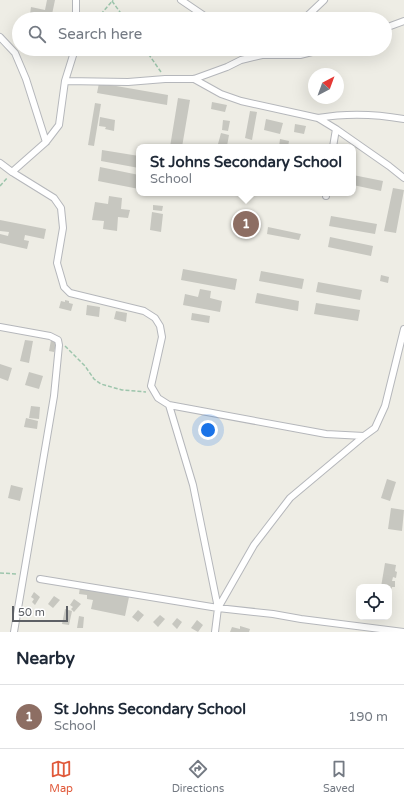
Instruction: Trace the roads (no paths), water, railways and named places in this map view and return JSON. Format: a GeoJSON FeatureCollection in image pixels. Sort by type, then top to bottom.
{"type":"FeatureCollection","features":[{"type":"Feature","properties":{"kind":"street"},"geometry":{"type":"LineString","coordinates":[[76,0],[76,12]]}},
{"type":"Feature","properties":{"kind":"street"},"geometry":{"type":"LineString","coordinates":[[181,0],[199,12]]}},
{"type":"Feature","properties":{"kind":"street"},"geometry":{"type":"LineString","coordinates":[[311,12],[324,0]]}},
{"type":"Feature","properties":{"kind":"street"},"geometry":{"type":"LineString","coordinates":[[392,25],[404,21]]}},
{"type":"Feature","properties":{"kind":"street"},"geometry":{"type":"LineString","coordinates":[[0,37],[12,50]]}},
{"type":"Feature","properties":{"kind":"street"},"geometry":{"type":"LineString","coordinates":[[16,56],[26,79],[46,142]]}},
{"type":"Feature","properties":{"kind":"street"},"geometry":{"type":"LineString","coordinates":[[12,172],[46,142],[59,125],[66,81],[73,56]]}},
{"type":"Feature","properties":{"kind":"street"},"geometry":{"type":"LineString","coordinates":[[66,81],[128,82],[165,79],[194,79],[227,67],[241,60],[258,56]]}},
{"type":"Feature","properties":{"kind":"street"},"geometry":{"type":"LineString","coordinates":[[194,79],[221,94],[241,101],[318,118],[336,129],[404,178]]}},
{"type":"Feature","properties":{"kind":"street"},"geometry":{"type":"LineString","coordinates":[[318,118],[336,115],[375,115],[404,119]]}},
{"type":"Feature","properties":{"kind":"street"},"geometry":{"type":"LineString","coordinates":[[334,144],[336,129]]}},
{"type":"Feature","properties":{"kind":"street"},"geometry":{"type":"LineString","coordinates":[[0,163],[54,198],[61,208],[63,228],[57,263],[64,287],[70,293],[144,311],[155,318],[160,326],[162,337],[151,386],[158,398],[170,405],[326,434],[364,436]]}},
{"type":"Feature","properties":{"kind":"street"},"geometry":{"type":"LineString","coordinates":[[0,327],[50,336],[58,340],[59,345],[54,396],[14,632]]}},
{"type":"Feature","properties":{"kind":"street"},"geometry":{"type":"LineString","coordinates":[[218,608],[254,545],[290,498],[375,428],[385,406],[404,329]]}},
{"type":"Feature","properties":{"kind":"street"},"geometry":{"type":"LineString","coordinates":[[170,405],[193,485],[218,608],[215,632]]}},
{"type":"Feature","properties":{"kind":"street"},"geometry":{"type":"LineString","coordinates":[[40,579],[218,608],[274,614],[301,619],[404,632],[404,629]]}},
{"type":"Feature","properties":{"kind":"place","name":"St Johns Secondary School"},"geometry":{"type":"Point","coordinates":[246,224]}}]}
